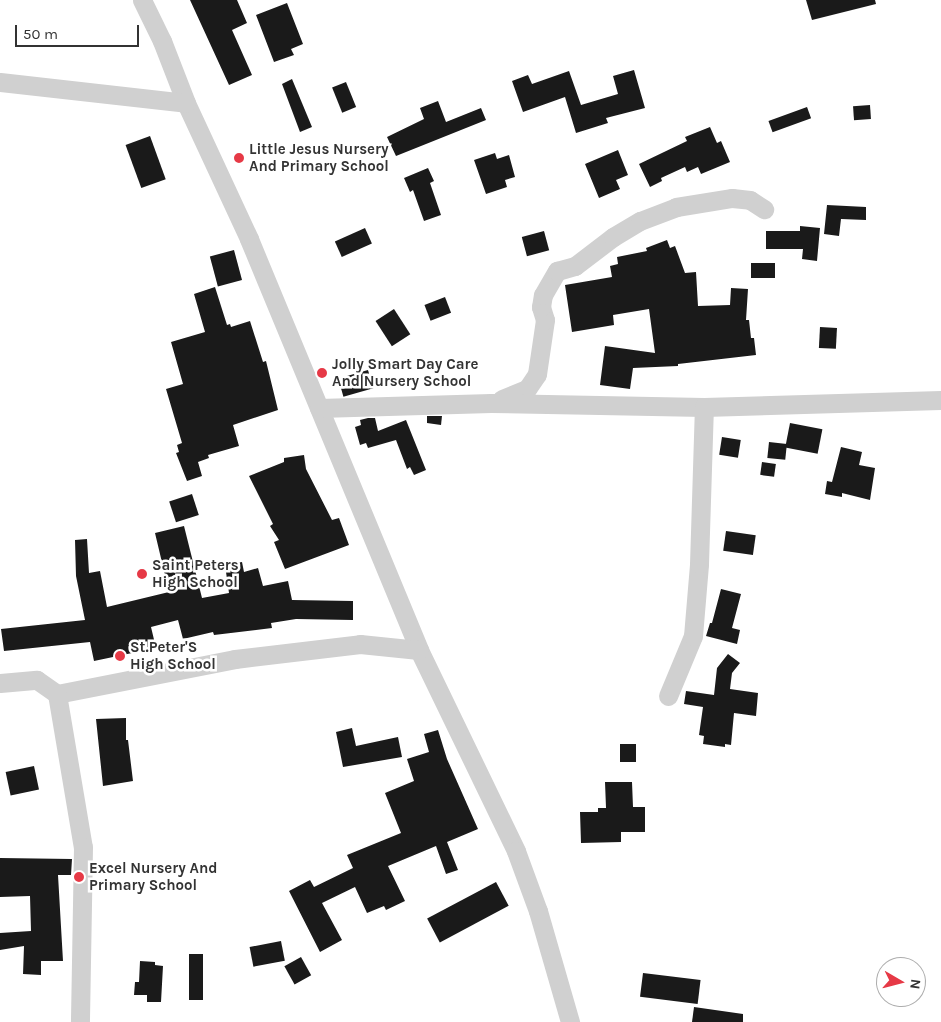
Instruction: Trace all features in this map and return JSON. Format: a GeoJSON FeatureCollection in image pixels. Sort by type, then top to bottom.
{"type":"FeatureCollection","features":[{"type":"Feature","properties":{"kind":"street"},"geometry":{"type":"LineString","coordinates":[[142,0],[162,41],[186,103],[249,239],[419,650],[516,852],[538,911],[570,1022]]}},
{"type":"Feature","properties":{"kind":"street"},"geometry":{"type":"LineString","coordinates":[[0,82],[186,103]]}},
{"type":"Feature","properties":{"kind":"street"},"geometry":{"type":"LineString","coordinates":[[492,403],[527,390],[534,381],[540,364],[545,320],[541,306],[543,295],[557,271],[575,266],[612,237],[640,221],[676,207],[732,198],[750,200],[764,210]]}},
{"type":"Feature","properties":{"kind":"street"},"geometry":{"type":"LineString","coordinates":[[320,408],[492,403],[704,407],[941,400]]}},
{"type":"Feature","properties":{"kind":"street"},"geometry":{"type":"LineString","coordinates":[[668,696],[693,636],[699,564],[704,407]]}},
{"type":"Feature","properties":{"kind":"street"},"geometry":{"type":"LineString","coordinates":[[57,694],[235,659],[360,644],[419,650]]}},
{"type":"Feature","properties":{"kind":"street"},"geometry":{"type":"LineString","coordinates":[[0,683],[37,680],[57,694],[83,847],[80,1022]]}},
{"type":"Feature","properties":{"kind":"building"},"geometry":{"type":"Polygon","coordinates":[[[190,0],[237,0],[247,23],[232,30],[252,75],[229,85],[190,0]]]}},
{"type":"Feature","properties":{"kind":"building"},"geometry":{"type":"Polygon","coordinates":[[[806,0],[875,0],[876,4],[812,20],[806,0]]]}},
{"type":"Feature","properties":{"kind":"building"},"geometry":{"type":"Polygon","coordinates":[[[287,3],[303,44],[291,49],[294,55],[274,62],[256,15],[287,3]]]}},
{"type":"Feature","properties":{"kind":"building"},"geometry":{"type":"Polygon","coordinates":[[[634,70],[645,108],[606,118],[608,123],[576,133],[565,97],[523,112],[512,81],[528,75],[532,84],[569,71],[581,105],[618,94],[613,76],[634,70]]]}},
{"type":"Feature","properties":{"kind":"building"},"geometry":{"type":"Polygon","coordinates":[[[292,79],[312,127],[300,132],[282,84],[292,79]]]}},
{"type":"Feature","properties":{"kind":"building"},"geometry":{"type":"Polygon","coordinates":[[[346,82],[356,107],[342,113],[332,88],[346,82]]]}},
{"type":"Feature","properties":{"kind":"building"},"geometry":{"type":"Polygon","coordinates":[[[438,101],[446,122],[481,108],[486,120],[396,156],[387,137],[424,119],[420,108],[438,101]]]}},
{"type":"Feature","properties":{"kind":"building"},"geometry":{"type":"Polygon","coordinates":[[[870,105],[871,119],[854,120],[853,106],[870,105]]]}},
{"type":"Feature","properties":{"kind":"building"},"geometry":{"type":"Polygon","coordinates":[[[807,107],[811,118],[773,132],[768,121],[807,107]]]}},
{"type":"Feature","properties":{"kind":"building"},"geometry":{"type":"Polygon","coordinates":[[[710,127],[717,143],[721,141],[730,162],[701,174],[698,167],[687,172],[685,167],[661,178],[662,181],[650,187],[639,164],[687,141],[685,137],[710,127]]]}},
{"type":"Feature","properties":{"kind":"building"},"geometry":{"type":"Polygon","coordinates":[[[150,136],[166,179],[141,188],[126,145],[150,136]]]}},
{"type":"Feature","properties":{"kind":"building"},"geometry":{"type":"Polygon","coordinates":[[[618,150],[628,175],[616,180],[620,189],[599,198],[585,164],[618,150]]]}},
{"type":"Feature","properties":{"kind":"building"},"geometry":{"type":"Polygon","coordinates":[[[495,153],[497,159],[509,155],[515,177],[505,180],[507,187],[486,194],[474,160],[495,153]]]}},
{"type":"Feature","properties":{"kind":"building"},"geometry":{"type":"Polygon","coordinates":[[[428,168],[434,181],[430,183],[441,215],[424,221],[413,190],[410,192],[404,178],[428,168]]]}},
{"type":"Feature","properties":{"kind":"building"},"geometry":{"type":"Polygon","coordinates":[[[827,205],[866,207],[866,220],[841,219],[839,236],[824,234],[827,205]]]}},
{"type":"Feature","properties":{"kind":"building"},"geometry":{"type":"Polygon","coordinates":[[[800,226],[820,228],[817,261],[802,259],[803,249],[766,249],[766,231],[800,231],[800,226]]]}},
{"type":"Feature","properties":{"kind":"building"},"geometry":{"type":"Polygon","coordinates":[[[365,228],[372,244],[342,257],[335,241],[365,228]]]}},
{"type":"Feature","properties":{"kind":"building"},"geometry":{"type":"Polygon","coordinates":[[[544,231],[549,250],[527,256],[522,237],[544,231]]]}},
{"type":"Feature","properties":{"kind":"building"},"geometry":{"type":"Polygon","coordinates":[[[667,240],[670,248],[675,246],[685,273],[696,272],[698,306],[730,305],[731,288],[748,289],[746,320],[749,320],[751,338],[754,338],[756,355],[678,364],[678,366],[633,368],[630,389],[600,385],[605,346],[655,353],[649,309],[613,315],[614,325],[572,332],[565,285],[612,277],[610,266],[618,264],[617,257],[647,251],[646,248],[667,240]]]}},
{"type":"Feature","properties":{"kind":"building"},"geometry":{"type":"Polygon","coordinates":[[[234,250],[242,280],[218,286],[210,256],[234,250]]]}},
{"type":"Feature","properties":{"kind":"building"},"geometry":{"type":"Polygon","coordinates":[[[751,263],[775,263],[775,278],[751,278],[751,263]]]}},
{"type":"Feature","properties":{"kind":"building"},"geometry":{"type":"Polygon","coordinates":[[[215,287],[227,325],[230,324],[231,327],[250,321],[263,362],[266,361],[278,410],[233,425],[239,446],[208,455],[209,458],[198,462],[202,476],[187,481],[176,453],[179,452],[177,445],[182,443],[166,389],[183,384],[171,342],[205,332],[194,294],[215,287]]]}},
{"type":"Feature","properties":{"kind":"building"},"geometry":{"type":"Polygon","coordinates":[[[445,297],[451,313],[431,321],[424,305],[445,297]]]}},
{"type":"Feature","properties":{"kind":"building"},"geometry":{"type":"Polygon","coordinates":[[[394,309],[410,334],[392,346],[376,321],[394,309]]]}},
{"type":"Feature","properties":{"kind":"building"},"geometry":{"type":"Polygon","coordinates":[[[820,327],[837,328],[836,349],[819,348],[820,327]]]}},
{"type":"Feature","properties":{"kind":"building"},"geometry":{"type":"Polygon","coordinates":[[[368,370],[373,388],[343,397],[338,379],[368,370]]]}},
{"type":"Feature","properties":{"kind":"building"},"geometry":{"type":"Polygon","coordinates":[[[427,416],[442,416],[441,425],[427,423],[427,416]]]}},
{"type":"Feature","properties":{"kind":"building"},"geometry":{"type":"Polygon","coordinates":[[[375,418],[378,431],[406,420],[426,470],[414,475],[410,467],[407,469],[396,440],[368,448],[366,443],[360,445],[355,427],[361,425],[360,420],[375,418]]]}},
{"type":"Feature","properties":{"kind":"building"},"geometry":{"type":"Polygon","coordinates":[[[790,423],[822,429],[818,454],[785,448],[790,423]]]}},
{"type":"Feature","properties":{"kind":"building"},"geometry":{"type":"Polygon","coordinates":[[[722,437],[741,440],[738,458],[719,455],[722,437]]]}},
{"type":"Feature","properties":{"kind":"building"},"geometry":{"type":"Polygon","coordinates":[[[769,442],[787,444],[785,460],[767,458],[769,442]]]}},
{"type":"Feature","properties":{"kind":"building"},"geometry":{"type":"Polygon","coordinates":[[[841,447],[862,452],[859,465],[875,468],[870,500],[842,493],[842,497],[825,494],[827,481],[832,482],[841,447]]]}},
{"type":"Feature","properties":{"kind":"building"},"geometry":{"type":"Polygon","coordinates":[[[304,455],[306,469],[332,520],[339,518],[349,545],[285,569],[274,542],[279,540],[270,526],[273,524],[249,476],[284,462],[284,458],[304,455]]]}},
{"type":"Feature","properties":{"kind":"building"},"geometry":{"type":"Polygon","coordinates":[[[762,462],[776,464],[774,477],[760,475],[762,462]]]}},
{"type":"Feature","properties":{"kind":"building"},"geometry":{"type":"Polygon","coordinates":[[[192,494],[199,515],[176,522],[169,501],[192,494]]]}},
{"type":"Feature","properties":{"kind":"building"},"geometry":{"type":"Polygon","coordinates":[[[184,526],[202,598],[229,593],[225,565],[242,562],[244,572],[258,568],[263,586],[288,581],[292,600],[353,601],[353,620],[296,619],[271,623],[272,628],[214,635],[213,632],[183,639],[178,620],[151,627],[156,648],[94,661],[90,642],[4,651],[1,629],[85,620],[76,576],[75,540],[87,539],[89,573],[100,571],[107,607],[169,592],[155,533],[184,526]]]}},
{"type":"Feature","properties":{"kind":"building"},"geometry":{"type":"Polygon","coordinates":[[[726,531],[756,535],[753,555],[723,551],[726,531]]]}},
{"type":"Feature","properties":{"kind":"building"},"geometry":{"type":"Polygon","coordinates":[[[721,589],[741,594],[732,628],[740,630],[737,644],[706,636],[710,623],[712,623],[721,589]]]}},
{"type":"Feature","properties":{"kind":"building"},"geometry":{"type":"Polygon","coordinates":[[[728,654],[740,663],[732,673],[730,689],[758,693],[756,716],[734,713],[731,745],[725,744],[725,747],[703,744],[704,736],[699,735],[703,707],[684,704],[686,691],[714,695],[717,668],[728,654]]]}},
{"type":"Feature","properties":{"kind":"building"},"geometry":{"type":"Polygon","coordinates":[[[126,718],[126,740],[128,740],[133,781],[103,786],[96,719],[126,718]]]}},
{"type":"Feature","properties":{"kind":"building"},"geometry":{"type":"Polygon","coordinates":[[[352,728],[356,746],[398,737],[402,757],[343,767],[336,732],[352,728]]]}},
{"type":"Feature","properties":{"kind":"building"},"geometry":{"type":"Polygon","coordinates":[[[438,730],[447,759],[478,829],[447,842],[458,870],[446,874],[436,846],[388,866],[405,901],[386,910],[384,906],[367,913],[355,887],[322,903],[342,940],[320,952],[289,891],[310,880],[314,887],[353,868],[347,855],[401,833],[385,793],[414,781],[407,759],[429,752],[424,734],[438,730]]]}},
{"type":"Feature","properties":{"kind":"building"},"geometry":{"type":"Polygon","coordinates":[[[620,744],[636,744],[636,762],[620,762],[620,744]]]}},
{"type":"Feature","properties":{"kind":"building"},"geometry":{"type":"Polygon","coordinates":[[[34,766],[39,789],[11,796],[6,772],[34,766]]]}},
{"type":"Feature","properties":{"kind":"building"},"geometry":{"type":"Polygon","coordinates":[[[605,782],[632,782],[633,807],[645,807],[645,832],[621,832],[621,842],[581,843],[580,812],[598,812],[598,808],[606,808],[605,782]]]}},
{"type":"Feature","properties":{"kind":"building"},"geometry":{"type":"Polygon","coordinates":[[[0,858],[72,859],[71,875],[58,875],[63,961],[41,961],[41,975],[23,974],[24,946],[0,950],[0,933],[31,931],[30,896],[0,897],[0,858]]]}},
{"type":"Feature","properties":{"kind":"building"},"geometry":{"type":"Polygon","coordinates":[[[496,882],[509,906],[440,942],[427,919],[496,882]]]}},
{"type":"Feature","properties":{"kind":"building"},"geometry":{"type":"Polygon","coordinates":[[[281,941],[285,961],[253,967],[250,947],[281,941]]]}},
{"type":"Feature","properties":{"kind":"building"},"geometry":{"type":"Polygon","coordinates":[[[189,954],[203,954],[203,1000],[189,1000],[189,954]]]}},
{"type":"Feature","properties":{"kind":"building"},"geometry":{"type":"Polygon","coordinates":[[[301,957],[311,975],[295,985],[284,966],[301,957]]]}},
{"type":"Feature","properties":{"kind":"building"},"geometry":{"type":"Polygon","coordinates":[[[140,961],[155,962],[155,965],[163,966],[161,1002],[147,1002],[147,995],[134,995],[135,982],[139,982],[140,961]]]}},
{"type":"Feature","properties":{"kind":"building"},"geometry":{"type":"Polygon","coordinates":[[[643,973],[701,980],[698,1004],[640,997],[643,973]]]}},
{"type":"Feature","properties":{"kind":"building"},"geometry":{"type":"Polygon","coordinates":[[[694,1007],[743,1014],[743,1022],[692,1022],[694,1007]]]}},
{"type":"Feature","properties":{"kind":"place","name":"Little Jesus Nursery And Primary School"},"geometry":{"type":"Point","coordinates":[239,158]}},
{"type":"Feature","properties":{"kind":"place","name":"Jolly Smart Day Care And Nursery School"},"geometry":{"type":"Point","coordinates":[322,373]}},
{"type":"Feature","properties":{"kind":"place","name":"Saint Peters High School"},"geometry":{"type":"Point","coordinates":[142,574]}},
{"type":"Feature","properties":{"kind":"place","name":"St.Peter'S High School"},"geometry":{"type":"Point","coordinates":[120,656]}},
{"type":"Feature","properties":{"kind":"place","name":"Excel Nursery And Primary School"},"geometry":{"type":"Point","coordinates":[79,877]}}]}
